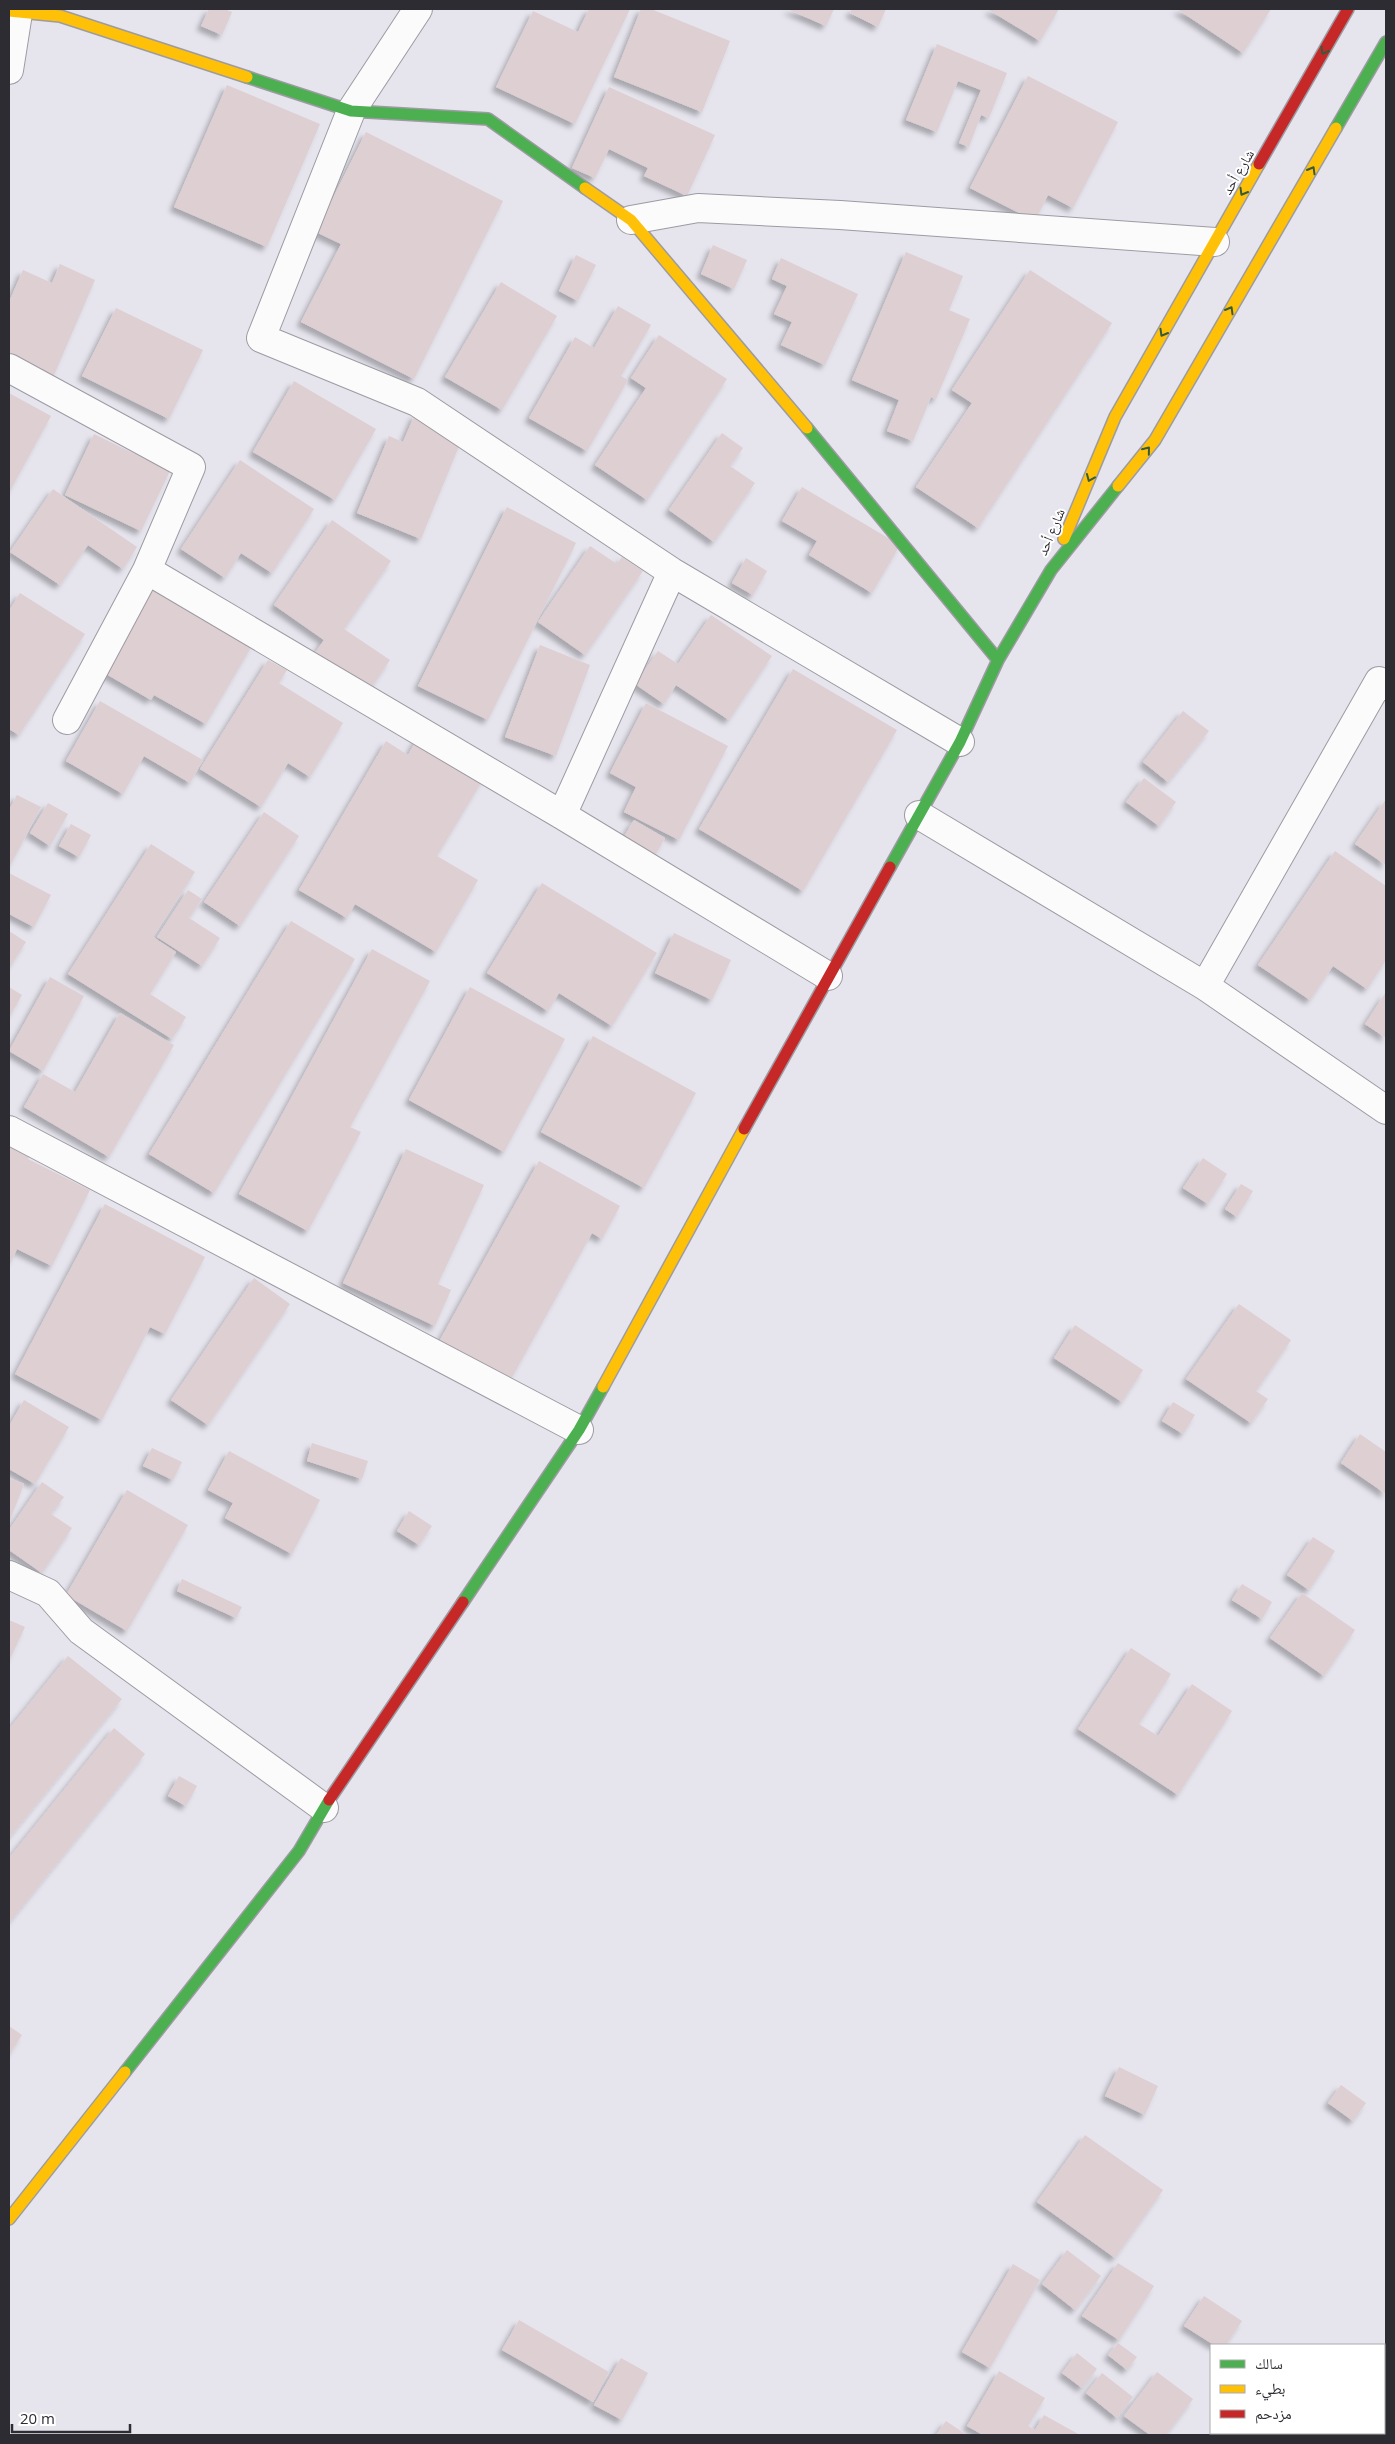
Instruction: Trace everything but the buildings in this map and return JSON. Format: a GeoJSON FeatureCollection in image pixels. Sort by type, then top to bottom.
{"type":"FeatureCollection","features":[{"type":"Feature","properties":{"kind":"main road","name":"شارع أحد"},"geometry":{"type":"LineString","coordinates":[[1051,570],[1115,417],[1348,9]]}},
{"type":"Feature","properties":{"kind":"main road"},"geometry":{"type":"LineString","coordinates":[[13,12],[61,12],[351,111],[488,119],[631,220],[892,529],[998,660]]}},
{"type":"Feature","properties":{"kind":"main road","name":"شارع أحد"},"geometry":{"type":"LineString","coordinates":[[1051,570],[1155,440],[1386,42]]}},
{"type":"Feature","properties":{"kind":"main road"},"geometry":{"type":"LineString","coordinates":[[9,2219],[299,1851],[324,1808],[579,1430],[828,976],[960,742],[998,660],[1051,570]]}},
{"type":"Feature","properties":{"kind":"street"},"geometry":{"type":"LineString","coordinates":[[418,9],[351,111],[261,338],[417,402],[672,572],[960,742]]}},
{"type":"Feature","properties":{"kind":"street"},"geometry":{"type":"LineString","coordinates":[[9,70],[13,12]]}},
{"type":"Feature","properties":{"kind":"street"},"geometry":{"type":"LineString","coordinates":[[631,220],[698,208],[850,216],[1215,242]]}},
{"type":"Feature","properties":{"kind":"street"},"geometry":{"type":"LineString","coordinates":[[9,368],[191,467],[147,570],[67,720]]}},
{"type":"Feature","properties":{"kind":"street"},"geometry":{"type":"LineString","coordinates":[[147,570],[562,815],[828,976]]}},
{"type":"Feature","properties":{"kind":"street"},"geometry":{"type":"LineString","coordinates":[[562,815],[672,572]]}},
{"type":"Feature","properties":{"kind":"street"},"geometry":{"type":"LineString","coordinates":[[1205,986],[1384,678]]}},
{"type":"Feature","properties":{"kind":"street"},"geometry":{"type":"LineString","coordinates":[[919,815],[1205,986],[1386,1110]]}},
{"type":"Feature","properties":{"kind":"street"},"geometry":{"type":"LineString","coordinates":[[9,1130],[579,1430]]}},
{"type":"Feature","properties":{"kind":"street"},"geometry":{"type":"LineString","coordinates":[[9,1575],[48,1593],[81,1631],[324,1808]]}},
{"type":"Feature","properties":{"kind":"traffic: fast"},"geometry":{"type":"LineString","coordinates":[[1336,128],[1386,42]]}},
{"type":"Feature","properties":{"kind":"traffic: fast"},"geometry":{"type":"LineString","coordinates":[[247,77],[351,111],[488,119],[585,188]]}},
{"type":"Feature","properties":{"kind":"traffic: fast"},"geometry":{"type":"LineString","coordinates":[[807,428],[998,660]]}},
{"type":"Feature","properties":{"kind":"traffic: fast"},"geometry":{"type":"LineString","coordinates":[[890,867],[960,742],[998,660],[1051,570],[1118,486]]}},
{"type":"Feature","properties":{"kind":"traffic: fast"},"geometry":{"type":"LineString","coordinates":[[463,1602],[579,1430],[603,1387]]}},
{"type":"Feature","properties":{"kind":"traffic: fast"},"geometry":{"type":"LineString","coordinates":[[125,2072],[299,1851],[329,1800]]}},
{"type":"Feature","properties":{"kind":"traffic: slow"},"geometry":{"type":"LineString","coordinates":[[9,11],[60,16],[247,77]]}},
{"type":"Feature","properties":{"kind":"traffic: slow"},"geometry":{"type":"LineString","coordinates":[[1118,486],[1155,440],[1336,128]]}},
{"type":"Feature","properties":{"kind":"traffic: slow"},"geometry":{"type":"LineString","coordinates":[[1064,539],[1115,417],[1259,164]]}},
{"type":"Feature","properties":{"kind":"traffic: slow"},"geometry":{"type":"LineString","coordinates":[[585,188],[631,220],[807,428]]}},
{"type":"Feature","properties":{"kind":"traffic: slow"},"geometry":{"type":"LineString","coordinates":[[603,1387],[744,1129]]}},
{"type":"Feature","properties":{"kind":"traffic: slow"},"geometry":{"type":"LineString","coordinates":[[9,2219],[125,2072]]}},
{"type":"Feature","properties":{"kind":"traffic: jam"},"geometry":{"type":"LineString","coordinates":[[1259,164],[1348,9]]}},
{"type":"Feature","properties":{"kind":"traffic: jam"},"geometry":{"type":"LineString","coordinates":[[744,1129],[890,867]]}},
{"type":"Feature","properties":{"kind":"traffic: jam"},"geometry":{"type":"LineString","coordinates":[[329,1800],[463,1602]]}}]}
